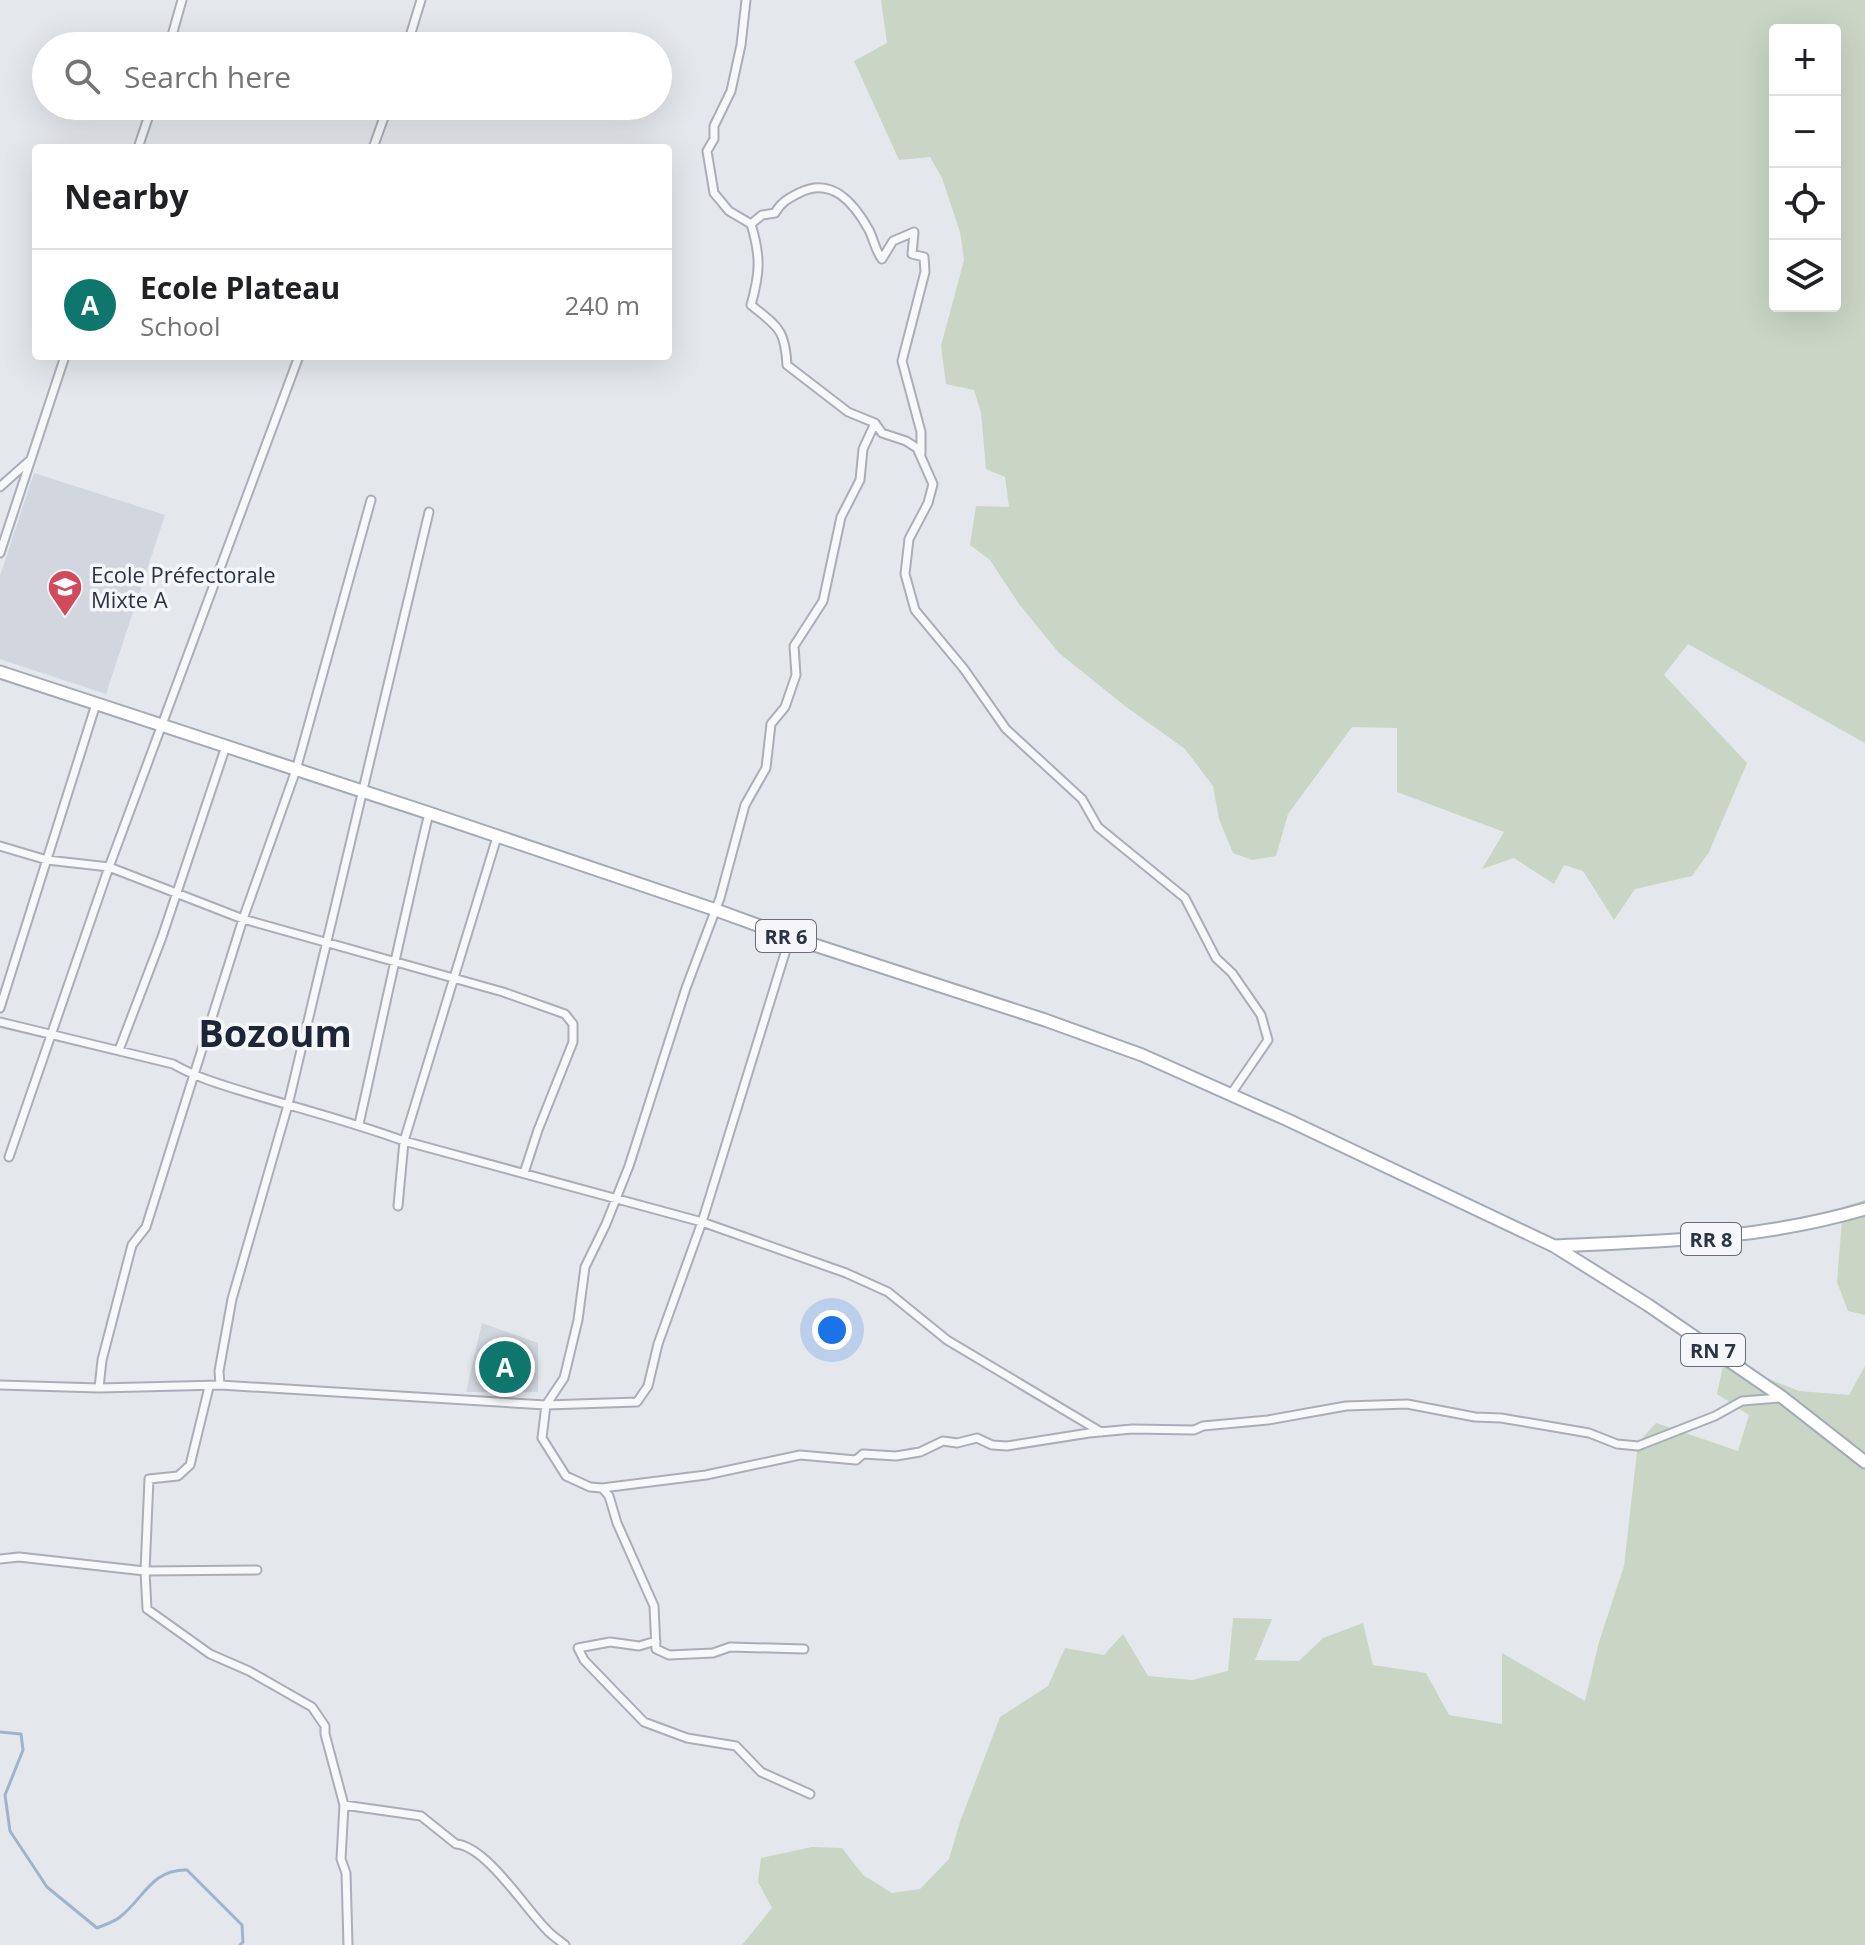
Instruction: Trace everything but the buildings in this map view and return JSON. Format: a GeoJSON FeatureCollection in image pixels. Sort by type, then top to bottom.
{"type":"FeatureCollection","features":[{"type":"Feature","properties":{"kind":"main road","name":"RR 6"},"geometry":{"type":"LineString","coordinates":[[0,672],[429,813],[1142,1055],[1554,1246]]}},
{"type":"Feature","properties":{"kind":"main road","name":"RR 8"},"geometry":{"type":"LineString","coordinates":[[1554,1246],[1717,1239],[1774,1231],[1865,1209]]}},
{"type":"Feature","properties":{"kind":"main road","name":"RN 7"},"geometry":{"type":"LineString","coordinates":[[1554,1246],[1648,1305],[1782,1397],[1865,1462]]}},
{"type":"Feature","properties":{"kind":"street"},"geometry":{"type":"LineString","coordinates":[[173,32],[182,0]]}},
{"type":"Feature","properties":{"kind":"street"},"geometry":{"type":"LineString","coordinates":[[411,32],[421,0]]}},
{"type":"Feature","properties":{"kind":"street"},"geometry":{"type":"LineString","coordinates":[[746,0],[731,91],[714,126],[714,139],[707,151],[714,193],[729,211],[751,224],[759,250],[760,275],[751,305],[777,326],[786,341],[787,365],[848,412],[875,423],[882,433],[917,448],[933,484],[928,503],[909,539],[905,574],[915,610],[964,669],[1006,729],[1082,799],[1098,827],[1185,898],[1216,958],[1232,973],[1261,1015],[1268,1040],[1231,1094]]}},
{"type":"Feature","properties":{"kind":"street"},"geometry":{"type":"LineString","coordinates":[[139,144],[147,120]]}},
{"type":"Feature","properties":{"kind":"street"},"geometry":{"type":"LineString","coordinates":[[374,144],[383,120]]}},
{"type":"Feature","properties":{"kind":"street"},"geometry":{"type":"LineString","coordinates":[[751,224],[762,215],[775,213],[779,205],[807,189],[832,189],[842,192],[882,259],[893,241],[914,232],[912,254],[924,257],[925,272],[902,361],[921,432],[921,459]]}},
{"type":"Feature","properties":{"kind":"street"},"geometry":{"type":"LineString","coordinates":[[0,553],[64,360]]}},
{"type":"Feature","properties":{"kind":"street"},"geometry":{"type":"LineString","coordinates":[[9,1157],[109,867],[298,360]]}},
{"type":"Feature","properties":{"kind":"street"},"geometry":{"type":"LineString","coordinates":[[875,423],[863,449],[860,480],[841,517],[823,601],[794,646],[796,675],[785,707],[771,724],[766,768],[745,805],[716,910],[686,988],[629,1166],[582,1275],[578,1320],[564,1378],[546,1405],[542,1438],[566,1476],[590,1487],[602,1488],[706,1475],[800,1455],[856,1460],[863,1454],[896,1456],[920,1452],[943,1441],[957,1443],[977,1438],[992,1445],[1007,1446],[1132,1429],[1194,1430],[1203,1426],[1268,1420],[1346,1406],[1407,1404],[1589,1433],[1617,1444],[1638,1446],[1715,1416],[1742,1401],[1782,1397]]}},
{"type":"Feature","properties":{"kind":"street"},"geometry":{"type":"LineString","coordinates":[[0,487],[31,460]]}},
{"type":"Feature","properties":{"kind":"street"},"geometry":{"type":"LineString","coordinates":[[99,1388],[102,1360],[132,1245],[146,1227],[243,919],[296,770],[371,500]]}},
{"type":"Feature","properties":{"kind":"street"},"geometry":{"type":"LineString","coordinates":[[220,1385],[219,1371],[232,1299],[288,1105],[429,512]]}},
{"type":"Feature","properties":{"kind":"street"},"geometry":{"type":"LineString","coordinates":[[0,1008],[96,704]]}},
{"type":"Feature","properties":{"kind":"street"},"geometry":{"type":"LineString","coordinates":[[119,1050],[162,937],[226,746]]}},
{"type":"Feature","properties":{"kind":"street"},"geometry":{"type":"LineString","coordinates":[[359,1124],[393,961],[429,813]]}},
{"type":"Feature","properties":{"kind":"street"},"geometry":{"type":"LineString","coordinates":[[398,1206],[404,1141],[497,837]]}},
{"type":"Feature","properties":{"kind":"street"},"geometry":{"type":"LineString","coordinates":[[0,846],[47,860],[109,867],[243,919],[558,1010],[573,1024],[573,1042],[524,1173]]}},
{"type":"Feature","properties":{"kind":"street"},"geometry":{"type":"LineString","coordinates":[[0,1385],[99,1388],[220,1385],[546,1405],[637,1402],[648,1386],[658,1344],[702,1222],[790,937]]}},
{"type":"Feature","properties":{"kind":"street"},"geometry":{"type":"LineString","coordinates":[[0,1022],[173,1064],[195,1077],[321,1116],[359,1124],[404,1141],[702,1222],[779,1248],[878,1286],[947,1340],[1102,1432]]}},
{"type":"Feature","properties":{"kind":"street"},"geometry":{"type":"LineString","coordinates":[[209,1387],[190,1465],[178,1476],[149,1479],[145,1571],[147,1609],[210,1654],[249,1671],[312,1707],[325,1726],[344,1805],[341,1859],[346,1873],[348,1945]]}},
{"type":"Feature","properties":{"kind":"street"},"geometry":{"type":"LineString","coordinates":[[602,1488],[609,1496],[617,1523],[654,1606],[656,1649],[669,1655],[713,1653],[730,1647],[804,1649]]}},
{"type":"Feature","properties":{"kind":"street"},"geometry":{"type":"LineString","coordinates":[[0,1559],[19,1557],[145,1571],[257,1570]]}},
{"type":"Feature","properties":{"kind":"street"},"geometry":{"type":"LineString","coordinates":[[656,1641],[639,1646],[610,1642],[578,1648],[584,1660],[644,1722],[687,1738],[736,1746],[761,1772],[810,1794]]}},
{"type":"Feature","properties":{"kind":"street"},"geometry":{"type":"LineString","coordinates":[[344,1805],[421,1816],[456,1844],[463,1845],[486,1861],[547,1931],[565,1945]]}},
{"type":"Feature","properties":{"kind":"shaded area","name":"Ecole Préfectorale Mixte A"},"geometry":{"type":"Polygon","coordinates":[[[34,473],[165,515],[106,694],[0,659],[0,576],[34,473]]]}},
{"type":"Feature","properties":{"kind":"shaded area"},"geometry":{"type":"Polygon","coordinates":[[[482,1323],[538,1343],[538,1392],[466,1392],[482,1323]]]}},
{"type":"Feature","properties":{"kind":"green space"},"geometry":{"type":"Polygon","coordinates":[[[881,0],[1865,0],[1865,743],[1688,644],[1664,675],[1747,763],[1709,852],[1692,876],[1635,889],[1614,920],[1583,871],[1564,865],[1554,884],[1514,858],[1482,869],[1504,832],[1397,792],[1397,728],[1352,727],[1288,814],[1276,856],[1252,860],[1233,853],[1219,819],[1213,786],[1185,749],[1059,653],[1019,604],[990,560],[970,545],[976,506],[1009,507],[1005,477],[986,469],[981,413],[974,390],[946,384],[941,346],[964,260],[960,232],[942,178],[930,157],[899,160],[854,61],[887,43],[881,0]]]}},
{"type":"Feature","properties":{"kind":"green space"},"geometry":{"type":"Polygon","coordinates":[[[1865,1200],[1865,1315],[1848,1311],[1837,1282],[1843,1207],[1865,1200]]]}},
{"type":"Feature","properties":{"kind":"green space"},"geometry":{"type":"Polygon","coordinates":[[[1724,1361],[1799,1391],[1849,1395],[1865,1366],[1865,1945],[742,1945],[772,1908],[758,1882],[761,1858],[812,1847],[842,1848],[863,1875],[892,1893],[920,1889],[949,1859],[1000,1717],[1048,1686],[1065,1648],[1104,1655],[1123,1634],[1148,1676],[1192,1680],[1228,1671],[1233,1618],[1272,1619],[1255,1660],[1299,1661],[1323,1638],[1363,1623],[1373,1665],[1426,1673],[1449,1715],[1502,1724],[1502,1653],[1585,1701],[1599,1642],[1624,1566],[1638,1443],[1656,1423],[1738,1451],[1749,1415],[1717,1394],[1724,1361]]]}},
{"type":"Feature","properties":{"kind":"waterway"},"geometry":{"type":"LineString","coordinates":[[0,1732],[21,1734],[23,1750],[5,1795],[10,1831],[47,1887],[97,1928],[120,1917],[157,1879],[165,1874],[187,1870],[242,1925],[243,1942],[240,1945]]}},
{"type":"Feature","properties":{"kind":"place","name":"Ecole Préfectorale Mixte A"},"geometry":{"type":"Point","coordinates":[65,618]}},
{"type":"Feature","properties":{"kind":"place","name":"Ecole Plateau"},"geometry":{"type":"Point","coordinates":[505,1367]}},
{"type":"Feature","properties":{"kind":"district","name":"Bozoum"},"geometry":{"type":"Point","coordinates":[275,1032]}}]}
